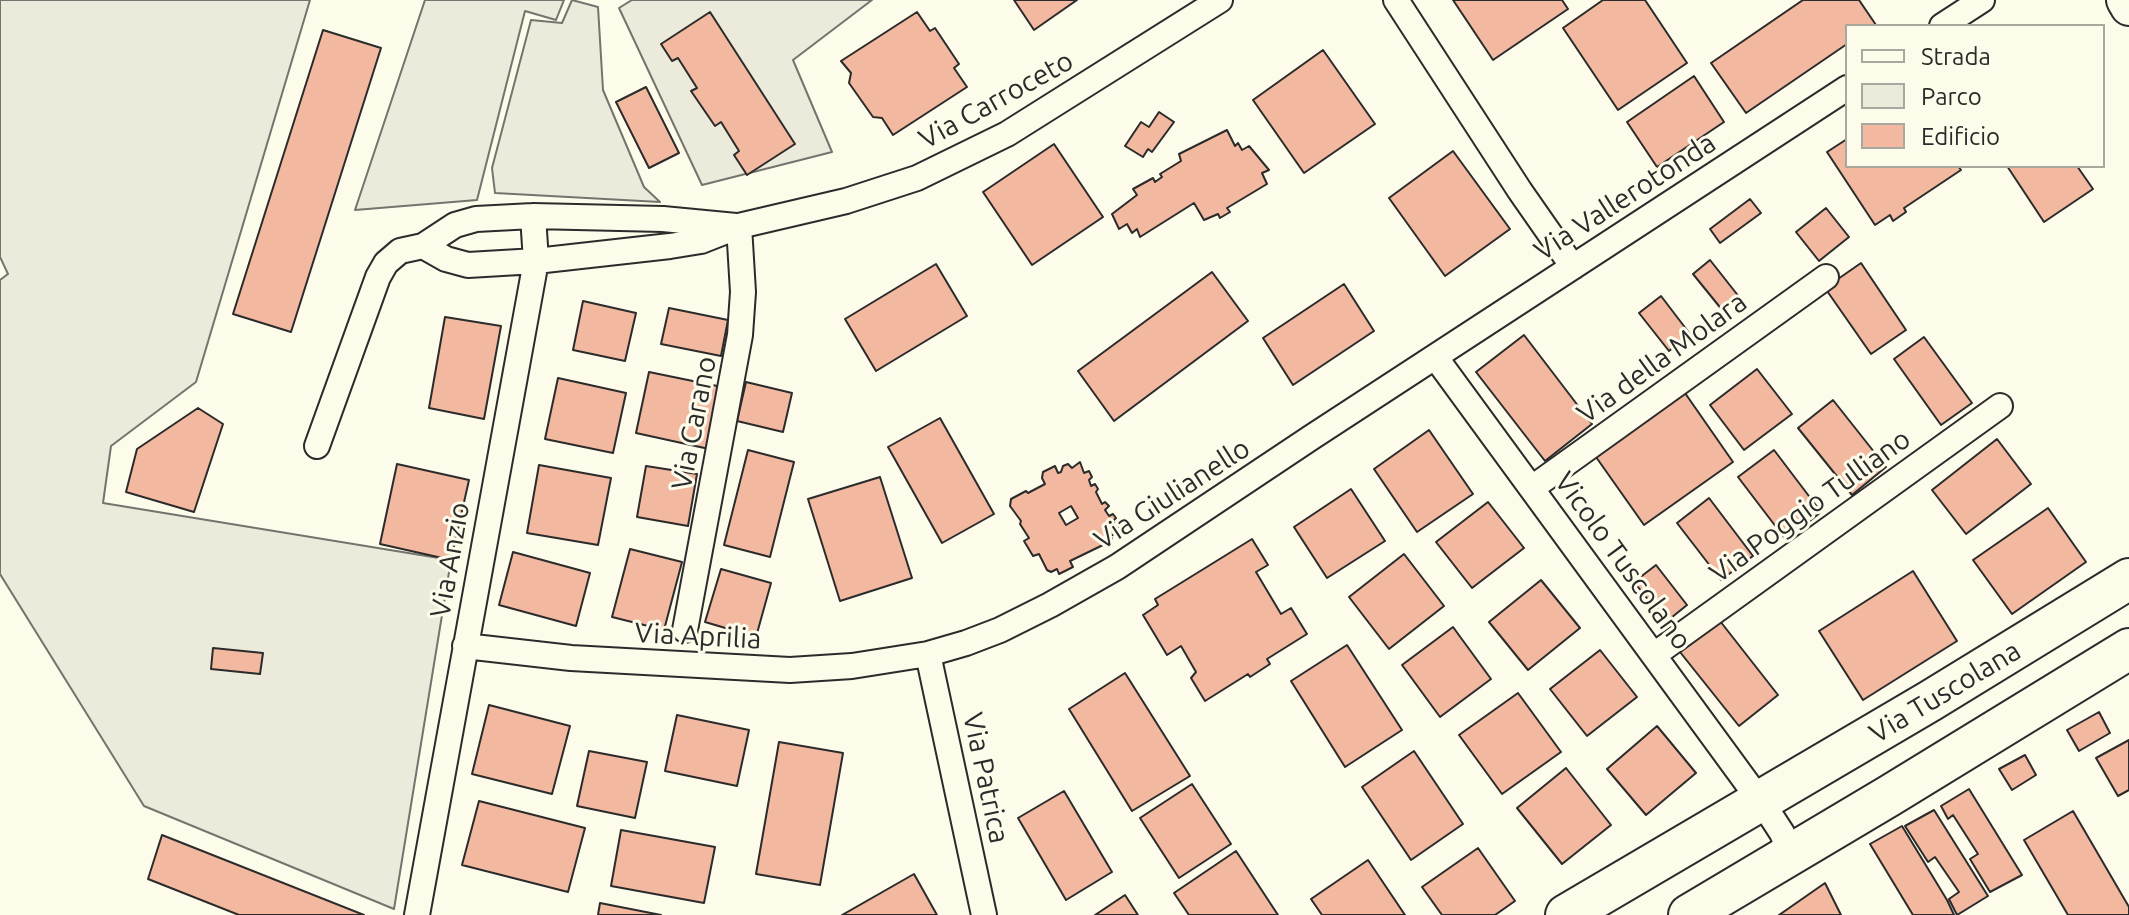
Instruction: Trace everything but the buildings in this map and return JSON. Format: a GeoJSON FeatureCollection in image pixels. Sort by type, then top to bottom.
{"type":"FeatureCollection","features":[{"type":"Feature","properties":{"kind":"main road"},"geometry":{"type":"LineString","coordinates":[[2125,0],[2129,7]]}},
{"type":"Feature","properties":{"kind":"main road","name":"Via Tuscolana"},"geometry":{"type":"LineString","coordinates":[[1566,915],[2009,654],[2129,579]]}},
{"type":"Feature","properties":{"kind":"main road","name":"Via Tuscolana"},"geometry":{"type":"LineString","coordinates":[[1689,915],[2129,649]]}},
{"type":"Feature","properties":{"kind":"street","name":"Via Carroceto"},"geometry":{"type":"LineString","coordinates":[[423,246],[446,259],[468,265],[536,261],[701,241],[739,226],[846,201],[917,178],[1007,134],[1220,0]]}},
{"type":"Feature","properties":{"kind":"street"},"geometry":{"type":"LineString","coordinates":[[1396,0],[1573,267]]}},
{"type":"Feature","properties":{"kind":"street"},"geometry":{"type":"LineString","coordinates":[[1945,24],[1982,0]]}},
{"type":"Feature","properties":{"kind":"street","name":"Via Vallerotonda"},"geometry":{"type":"LineString","coordinates":[[1436,358],[1845,89]]}},
{"type":"Feature","properties":{"kind":"street","name":"Via Carroceto"},"geometry":{"type":"LineString","coordinates":[[317,446],[381,270],[400,251],[423,246],[446,229],[466,220],[498,216],[684,220],[739,226]]}},
{"type":"Feature","properties":{"kind":"street","name":"Via Anzio"},"geometry":{"type":"LineString","coordinates":[[417,915],[536,261],[533,216]]}},
{"type":"Feature","properties":{"kind":"street","name":"Via Carano"},"geometry":{"type":"LineString","coordinates":[[685,630],[740,335],[743,292],[739,226]]}},
{"type":"Feature","properties":{"kind":"street","name":"Via della Molara"},"geometry":{"type":"LineString","coordinates":[[1532,488],[1826,277]]}},
{"type":"Feature","properties":{"kind":"street","name":"Vicolo Tuscolano"},"geometry":{"type":"LineString","coordinates":[[1436,358],[1759,801]]}},
{"type":"Feature","properties":{"kind":"street","name":"Via Giulianello"},"geometry":{"type":"LineString","coordinates":[[928,654],[1000,630],[1080,589],[1436,358]]}},
{"type":"Feature","properties":{"kind":"street","name":"Via Poggio Tulliano"},"geometry":{"type":"LineString","coordinates":[[1654,655],[2000,406]]}},
{"type":"Feature","properties":{"kind":"street","name":"Via Aprilia"},"geometry":{"type":"LineString","coordinates":[[465,646],[571,658],[790,670],[852,666],[928,654]]}},
{"type":"Feature","properties":{"kind":"street","name":"Via Patrica"},"geometry":{"type":"LineString","coordinates":[[928,654],[984,915]]}},
{"type":"Feature","properties":{"kind":"street"},"geometry":{"type":"LineString","coordinates":[[1759,801],[1776,824],[1791,855]]}},
{"type":"Feature","properties":{"kind":"green space"},"geometry":{"type":"Polygon","coordinates":[[[0,0],[310,0],[196,382],[111,446],[103,503],[451,560],[394,909],[144,806],[0,574],[0,280],[8,274],[0,257],[0,0]]]}},
{"type":"Feature","properties":{"kind":"green space"},"geometry":{"type":"Polygon","coordinates":[[[425,0],[564,0],[556,20],[525,11],[477,200],[355,210],[425,0]]]}},
{"type":"Feature","properties":{"kind":"green space"},"geometry":{"type":"Polygon","coordinates":[[[632,0],[872,0],[793,60],[832,152],[702,185],[619,8],[632,0]]]}},
{"type":"Feature","properties":{"kind":"shaded area"},"geometry":{"type":"Polygon","coordinates":[[[572,0],[598,7],[603,90],[644,187],[660,202],[495,193],[492,168],[531,20],[562,23],[572,0]]]}}]}
